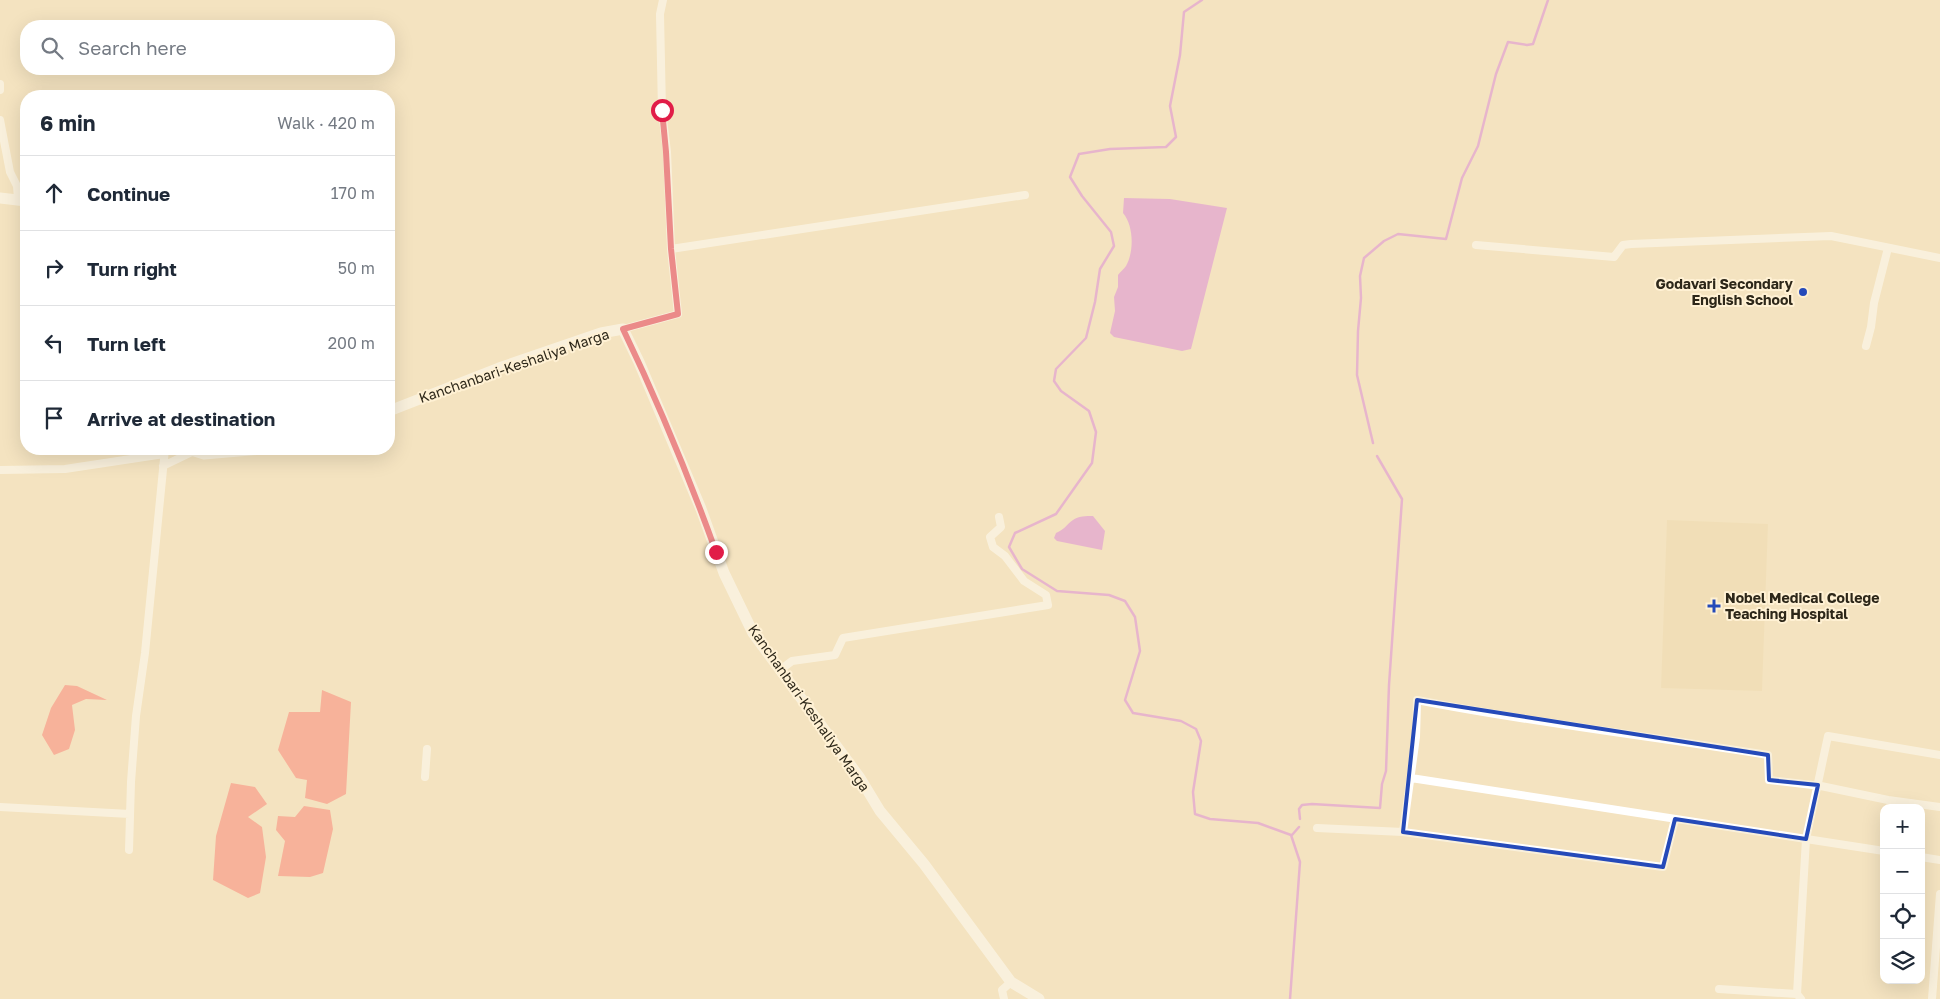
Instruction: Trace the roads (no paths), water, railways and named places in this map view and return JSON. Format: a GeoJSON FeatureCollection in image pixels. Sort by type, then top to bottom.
{"type":"FeatureCollection","features":[{"type":"Feature","properties":{"kind":"street"},"geometry":{"type":"LineString","coordinates":[[623,329],[678,314],[671,249],[661,81],[660,14],[663,0]]}},
{"type":"Feature","properties":{"kind":"street"},"geometry":{"type":"LineString","coordinates":[[0,84],[0,90]]}},
{"type":"Feature","properties":{"kind":"street"},"geometry":{"type":"LineString","coordinates":[[0,120],[10,172],[20,194]]}},
{"type":"Feature","properties":{"kind":"street"},"geometry":{"type":"LineString","coordinates":[[671,249],[1025,195]]}},
{"type":"Feature","properties":{"kind":"street"},"geometry":{"type":"LineString","coordinates":[[0,198],[20,200]]}},
{"type":"Feature","properties":{"kind":"street"},"geometry":{"type":"LineString","coordinates":[[1476,246],[1614,257],[1623,246],[1631,244],[1831,236],[1940,258]]}},
{"type":"Feature","properties":{"kind":"street"},"geometry":{"type":"LineString","coordinates":[[1866,346],[1871,327],[1874,302],[1888,248]]}},
{"type":"Feature","properties":{"kind":"street","name":"Kanchanbari-Keshaliya Marga"},"geometry":{"type":"LineString","coordinates":[[395,409],[508,365],[601,333],[623,329],[697,500],[724,572],[753,633],[860,778],[880,811],[924,864],[1011,982],[1038,999]]}},
{"type":"Feature","properties":{"kind":"street"},"geometry":{"type":"LineString","coordinates":[[0,470],[65,469],[143,455]]}},
{"type":"Feature","properties":{"kind":"street"},"geometry":{"type":"LineString","coordinates":[[129,850],[136,726],[164,455]]}},
{"type":"Feature","properties":{"kind":"street"},"geometry":{"type":"LineString","coordinates":[[163,466],[182,455]]}},
{"type":"Feature","properties":{"kind":"street"},"geometry":{"type":"LineString","coordinates":[[780,670],[792,660],[836,655],[842,638],[1048,606],[1046,595],[1024,581],[1005,556],[993,547],[990,537],[1001,528],[999,517]]}},
{"type":"Feature","properties":{"kind":"street"},"geometry":{"type":"LineString","coordinates":[[1403,832],[1416,737],[1417,700],[1485,714],[1636,734],[1768,755],[1769,780],[1818,785],[1888,800],[1940,807]]}},
{"type":"Feature","properties":{"kind":"street"},"geometry":{"type":"LineString","coordinates":[[1719,989],[1799,996],[1806,839],[1828,736],[1940,755]]}},
{"type":"Feature","properties":{"kind":"street"},"geometry":{"type":"LineString","coordinates":[[425,777],[427,749]]}},
{"type":"Feature","properties":{"kind":"street"},"geometry":{"type":"LineString","coordinates":[[1411,778],[1880,850]]}},
{"type":"Feature","properties":{"kind":"street"},"geometry":{"type":"LineString","coordinates":[[0,807],[130,814]]}},
{"type":"Feature","properties":{"kind":"street"},"geometry":{"type":"LineString","coordinates":[[1317,828],[1403,832],[1663,868],[1676,819]]}},
{"type":"Feature","properties":{"kind":"street"},"geometry":{"type":"LineString","coordinates":[[1925,858],[1940,860]]}},
{"type":"Feature","properties":{"kind":"street"},"geometry":{"type":"LineString","coordinates":[[1932,999],[1940,894]]}},
{"type":"Feature","properties":{"kind":"street"},"geometry":{"type":"LineString","coordinates":[[1004,999],[1002,990],[1011,982]]}},
{"type":"Feature","properties":{"kind":"waterway"},"geometry":{"type":"LineString","coordinates":[[1202,0],[1184,12],[1180,55],[1170,106],[1176,137],[1166,147],[1110,149],[1079,154],[1070,177],[1082,196],[1111,232],[1114,246],[1100,269],[1095,302],[1086,338],[1056,369],[1054,381],[1061,391],[1089,411],[1096,432],[1092,463],[1056,514],[1015,533],[1009,547],[1022,569],[1057,591],[1109,595],[1125,601],[1135,617],[1140,651],[1125,700],[1133,713],[1181,721],[1196,729],[1201,741],[1193,792],[1195,814],[1210,819],[1258,823],[1291,835],[1300,862],[1290,999]]}},
{"type":"Feature","properties":{"kind":"waterway"},"geometry":{"type":"LineString","coordinates":[[1373,443],[1357,375],[1361,298],[1360,276],[1364,258],[1384,241],[1398,234],[1446,239],[1462,178],[1478,146],[1496,74],[1508,42],[1533,44],[1548,0]]}},
{"type":"Feature","properties":{"kind":"waterway"},"geometry":{"type":"LineString","coordinates":[[1300,819],[1299,809],[1302,805],[1380,808],[1382,784],[1386,771],[1389,685],[1402,499],[1377,456]]}},
{"type":"Feature","properties":{"kind":"waterway"},"geometry":{"type":"LineString","coordinates":[[1292,835],[1299,827]]}},
{"type":"Feature","properties":{"kind":"place","name":"Godavari Secondary English School"},"geometry":{"type":"Point","coordinates":[1803,292]}},
{"type":"Feature","properties":{"kind":"place","name":"Nobel Medical College Teaching Hospital"},"geometry":{"type":"Point","coordinates":[1714,606]}}]}
